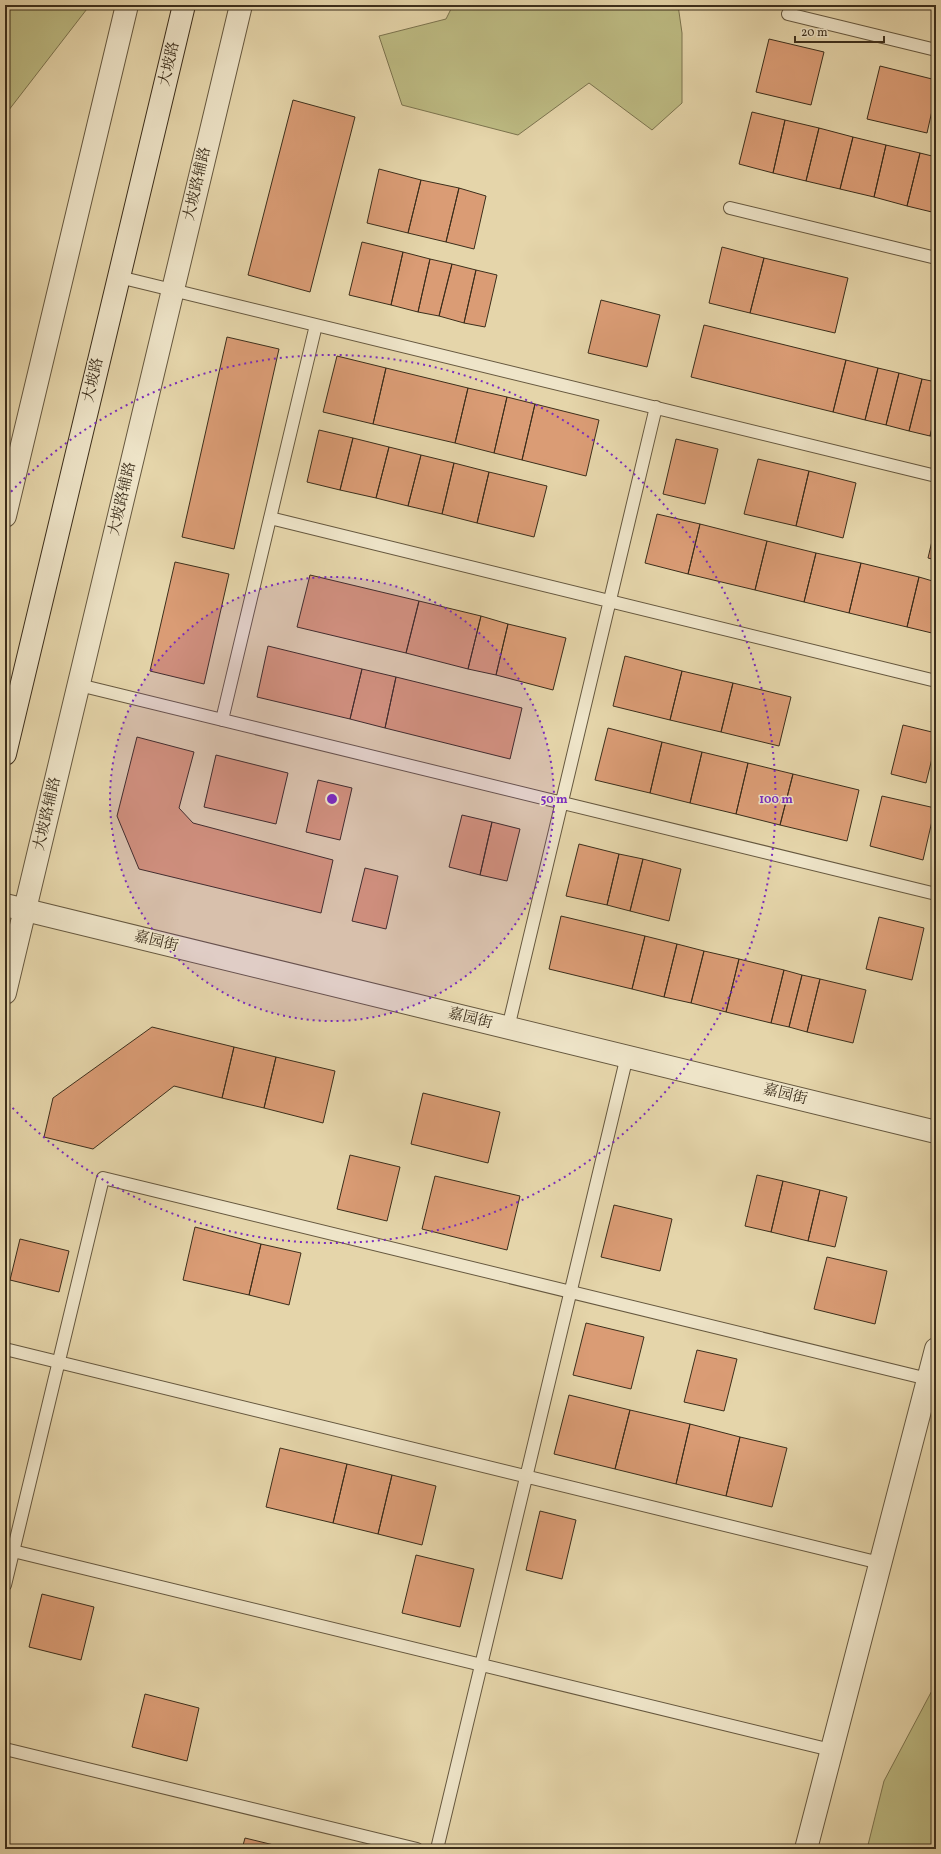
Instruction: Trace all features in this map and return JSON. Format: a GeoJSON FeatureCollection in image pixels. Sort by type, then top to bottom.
{"type":"FeatureCollection","features":[{"type":"Feature","properties":{"kind":"street"},"geometry":{"type":"LineString","coordinates":[[5,516],[127,5]]}},
{"type":"Feature","properties":{"kind":"street","name":"大坡路"},"geometry":{"type":"LineString","coordinates":[[5,754],[184,5]]}},
{"type":"Feature","properties":{"kind":"street","name":"大坡路辅路"},"geometry":{"type":"LineString","coordinates":[[5,993],[15,908],[79,684],[241,5]]}},
{"type":"Feature","properties":{"kind":"street","name":"嘉园街"},"geometry":{"type":"LineString","coordinates":[[15,908],[936,1132]]}},
{"type":"Feature","properties":{"kind":"street"},"geometry":{"type":"LineString","coordinates":[[806,1849],[936,1349]]}},
{"type":"Feature","properties":{"kind":"lane"},"geometry":{"type":"LineString","coordinates":[[788,14],[936,50]]}},
{"type":"Feature","properties":{"kind":"lane"},"geometry":{"type":"LineString","coordinates":[[730,208],[936,258]]}},
{"type":"Feature","properties":{"kind":"lane"},"geometry":{"type":"LineString","coordinates":[[119,277],[936,476]]}},
{"type":"Feature","properties":{"kind":"lane"},"geometry":{"type":"LineString","coordinates":[[222,720],[316,325]]}},
{"type":"Feature","properties":{"kind":"lane"},"geometry":{"type":"LineString","coordinates":[[508,1028],[656,407]]}},
{"type":"Feature","properties":{"kind":"lane"},"geometry":{"type":"LineString","coordinates":[[270,518],[936,681]]}},
{"type":"Feature","properties":{"kind":"lane"},"geometry":{"type":"LineString","coordinates":[[79,684],[936,894]]}},
{"type":"Feature","properties":{"kind":"lane"},"geometry":{"type":"LineString","coordinates":[[437,1849],[627,1056]]}},
{"type":"Feature","properties":{"kind":"lane"},"geometry":{"type":"LineString","coordinates":[[5,1585],[103,1178],[928,1379]]}},
{"type":"Feature","properties":{"kind":"lane"},"geometry":{"type":"LineString","coordinates":[[5,1349],[880,1563]]}},
{"type":"Feature","properties":{"kind":"lane"},"geometry":{"type":"LineString","coordinates":[[13,1551],[831,1750]]}},
{"type":"Feature","properties":{"kind":"lane"},"geometry":{"type":"LineString","coordinates":[[5,1749],[417,1849]]}},
{"type":"Feature","properties":{"kind":"shaded area"},"geometry":{"type":"Polygon","coordinates":[[[5,5],[90,5],[5,115],[5,5]]]}},
{"type":"Feature","properties":{"kind":"shaded area"},"geometry":{"type":"Polygon","coordinates":[[[453,5],[678,5],[682,33],[682,103],[652,130],[589,83],[518,135],[402,105],[379,36],[446,19],[453,5]]]}},
{"type":"Feature","properties":{"kind":"shaded area"},"geometry":{"type":"Polygon","coordinates":[[[936,1683],[936,1849],[867,1849],[884,1781],[936,1683]]]}},
{"type":"Feature","properties":{"kind":"building"},"geometry":{"type":"Polygon","coordinates":[[[769,39],[824,52],[811,105],[756,92],[769,39]]]}},
{"type":"Feature","properties":{"kind":"building"},"geometry":{"type":"Polygon","coordinates":[[[880,66],[936,80],[936,93],[927,133],[867,119],[880,66]]]}},
{"type":"Feature","properties":{"kind":"building"},"geometry":{"type":"Polygon","coordinates":[[[293,100],[355,117],[310,292],[248,275],[293,100]]]}},
{"type":"Feature","properties":{"kind":"building"},"geometry":{"type":"Polygon","coordinates":[[[752,112],[785,120],[773,173],[739,164],[752,112]]]}},
{"type":"Feature","properties":{"kind":"building"},"geometry":{"type":"Polygon","coordinates":[[[785,120],[819,128],[806,181],[773,173],[785,120]]]}},
{"type":"Feature","properties":{"kind":"building"},"geometry":{"type":"Polygon","coordinates":[[[819,128],[853,137],[840,189],[806,181],[819,128]]]}},
{"type":"Feature","properties":{"kind":"building"},"geometry":{"type":"Polygon","coordinates":[[[853,137],[886,145],[874,197],[840,189],[853,137]]]}},
{"type":"Feature","properties":{"kind":"building"},"geometry":{"type":"Polygon","coordinates":[[[886,145],[920,153],[907,206],[874,197],[886,145]]]}},
{"type":"Feature","properties":{"kind":"building"},"geometry":{"type":"Polygon","coordinates":[[[920,153],[936,157],[936,213],[907,206],[920,153]]]}},
{"type":"Feature","properties":{"kind":"building"},"geometry":{"type":"Polygon","coordinates":[[[379,169],[421,180],[408,233],[367,223],[379,169]]]}},
{"type":"Feature","properties":{"kind":"building"},"geometry":{"type":"Polygon","coordinates":[[[421,180],[459,188],[446,242],[408,233],[421,180]]]}},
{"type":"Feature","properties":{"kind":"building"},"geometry":{"type":"Polygon","coordinates":[[[459,188],[486,196],[474,249],[446,242],[459,188]]]}},
{"type":"Feature","properties":{"kind":"building"},"geometry":{"type":"Polygon","coordinates":[[[362,242],[403,252],[391,305],[349,295],[362,242]]]}},
{"type":"Feature","properties":{"kind":"building"},"geometry":{"type":"Polygon","coordinates":[[[722,247],[764,258],[750,313],[709,303],[722,247]]]}},
{"type":"Feature","properties":{"kind":"building"},"geometry":{"type":"Polygon","coordinates":[[[403,252],[430,259],[418,312],[391,305],[403,252]]]}},
{"type":"Feature","properties":{"kind":"building"},"geometry":{"type":"Polygon","coordinates":[[[764,258],[848,278],[835,333],[750,313],[764,258]]]}},
{"type":"Feature","properties":{"kind":"building"},"geometry":{"type":"Polygon","coordinates":[[[430,259],[452,264],[439,316],[418,312],[430,259]]]}},
{"type":"Feature","properties":{"kind":"building"},"geometry":{"type":"Polygon","coordinates":[[[452,264],[476,270],[464,323],[439,316],[452,264]]]}},
{"type":"Feature","properties":{"kind":"building"},"geometry":{"type":"Polygon","coordinates":[[[476,270],[497,275],[485,327],[464,323],[476,270]]]}},
{"type":"Feature","properties":{"kind":"building"},"geometry":{"type":"Polygon","coordinates":[[[601,300],[660,315],[647,367],[588,353],[601,300]]]}},
{"type":"Feature","properties":{"kind":"building"},"geometry":{"type":"Polygon","coordinates":[[[704,325],[846,360],[833,412],[691,377],[704,325]]]}},
{"type":"Feature","properties":{"kind":"building"},"geometry":{"type":"Polygon","coordinates":[[[227,337],[279,349],[234,549],[182,537],[227,337]]]}},
{"type":"Feature","properties":{"kind":"building"},"geometry":{"type":"Polygon","coordinates":[[[337,356],[386,368],[373,424],[323,412],[337,356]]]}},
{"type":"Feature","properties":{"kind":"building"},"geometry":{"type":"Polygon","coordinates":[[[846,360],[878,368],[865,420],[833,412],[846,360]]]}},
{"type":"Feature","properties":{"kind":"building"},"geometry":{"type":"Polygon","coordinates":[[[386,368],[468,388],[455,443],[373,424],[386,368]]]}},
{"type":"Feature","properties":{"kind":"building"},"geometry":{"type":"Polygon","coordinates":[[[878,368],[899,373],[886,425],[865,420],[878,368]]]}},
{"type":"Feature","properties":{"kind":"building"},"geometry":{"type":"Polygon","coordinates":[[[899,373],[922,379],[909,431],[886,425],[899,373]]]}},
{"type":"Feature","properties":{"kind":"building"},"geometry":{"type":"Polygon","coordinates":[[[922,379],[936,382],[936,412],[930,436],[909,431],[922,379]]]}},
{"type":"Feature","properties":{"kind":"building"},"geometry":{"type":"Polygon","coordinates":[[[468,388],[507,397],[494,453],[455,443],[468,388]]]}},
{"type":"Feature","properties":{"kind":"building"},"geometry":{"type":"Polygon","coordinates":[[[507,397],[535,404],[522,460],[494,453],[507,397]]]}},
{"type":"Feature","properties":{"kind":"building"},"geometry":{"type":"Polygon","coordinates":[[[535,404],[599,420],[586,476],[522,460],[535,404]]]}},
{"type":"Feature","properties":{"kind":"building"},"geometry":{"type":"Polygon","coordinates":[[[936,412],[936,437],[930,436],[936,412]]]}},
{"type":"Feature","properties":{"kind":"building"},"geometry":{"type":"Polygon","coordinates":[[[319,430],[353,438],[340,490],[307,482],[319,430]]]}},
{"type":"Feature","properties":{"kind":"building"},"geometry":{"type":"Polygon","coordinates":[[[353,438],[389,447],[376,498],[340,490],[353,438]]]}},
{"type":"Feature","properties":{"kind":"building"},"geometry":{"type":"Polygon","coordinates":[[[676,439],[718,449],[705,504],[663,494],[676,439]]]}},
{"type":"Feature","properties":{"kind":"building"},"geometry":{"type":"Polygon","coordinates":[[[389,447],[421,455],[408,506],[376,498],[389,447]]]}},
{"type":"Feature","properties":{"kind":"building"},"geometry":{"type":"Polygon","coordinates":[[[421,455],[454,463],[442,514],[408,506],[421,455]]]}},
{"type":"Feature","properties":{"kind":"building"},"geometry":{"type":"Polygon","coordinates":[[[758,459],[809,471],[796,526],[744,514],[758,459]]]}},
{"type":"Feature","properties":{"kind":"building"},"geometry":{"type":"Polygon","coordinates":[[[454,463],[489,472],[477,523],[442,514],[454,463]]]}},
{"type":"Feature","properties":{"kind":"building"},"geometry":{"type":"Polygon","coordinates":[[[809,471],[856,483],[843,538],[796,526],[809,471]]]}},
{"type":"Feature","properties":{"kind":"building"},"geometry":{"type":"Polygon","coordinates":[[[489,472],[547,486],[534,537],[477,523],[489,472]]]}},
{"type":"Feature","properties":{"kind":"building"},"geometry":{"type":"Polygon","coordinates":[[[657,514],[700,524],[688,574],[645,563],[657,514]]]}},
{"type":"Feature","properties":{"kind":"building"},"geometry":{"type":"Polygon","coordinates":[[[700,524],[767,541],[755,590],[688,574],[700,524]]]}},
{"type":"Feature","properties":{"kind":"building"},"geometry":{"type":"Polygon","coordinates":[[[936,524],[936,560],[928,558],[936,524]]]}},
{"type":"Feature","properties":{"kind":"building"},"geometry":{"type":"Polygon","coordinates":[[[767,541],[816,553],[804,602],[755,590],[767,541]]]}},
{"type":"Feature","properties":{"kind":"building"},"geometry":{"type":"Polygon","coordinates":[[[816,553],[861,563],[849,613],[804,602],[816,553]]]}},
{"type":"Feature","properties":{"kind":"building"},"geometry":{"type":"Polygon","coordinates":[[[175,562],[229,574],[204,684],[150,671],[175,562]]]}},
{"type":"Feature","properties":{"kind":"building"},"geometry":{"type":"Polygon","coordinates":[[[861,563],[919,577],[907,627],[849,613],[861,563]]]}},
{"type":"Feature","properties":{"kind":"building"},"geometry":{"type":"Polygon","coordinates":[[[310,575],[419,601],[406,653],[297,627],[310,575]]]}},
{"type":"Feature","properties":{"kind":"building"},"geometry":{"type":"Polygon","coordinates":[[[919,577],[936,582],[936,634],[907,627],[919,577]]]}},
{"type":"Feature","properties":{"kind":"building"},"geometry":{"type":"Polygon","coordinates":[[[419,601],[481,616],[468,669],[406,653],[419,601]]]}},
{"type":"Feature","properties":{"kind":"building"},"geometry":{"type":"Polygon","coordinates":[[[481,616],[508,624],[496,675],[468,669],[481,616]]]}},
{"type":"Feature","properties":{"kind":"building"},"geometry":{"type":"Polygon","coordinates":[[[508,624],[566,638],[553,690],[496,675],[508,624]]]}},
{"type":"Feature","properties":{"kind":"building"},"geometry":{"type":"Polygon","coordinates":[[[268,646],[362,669],[350,719],[257,697],[268,646]]]}},
{"type":"Feature","properties":{"kind":"building"},"geometry":{"type":"Polygon","coordinates":[[[625,656],[682,671],[670,720],[613,706],[625,656]]]}},
{"type":"Feature","properties":{"kind":"building"},"geometry":{"type":"Polygon","coordinates":[[[362,669],[396,677],[385,728],[350,719],[362,669]]]}},
{"type":"Feature","properties":{"kind":"building"},"geometry":{"type":"Polygon","coordinates":[[[682,671],[733,683],[721,732],[670,720],[682,671]]]}},
{"type":"Feature","properties":{"kind":"building"},"geometry":{"type":"Polygon","coordinates":[[[396,677],[522,708],[510,759],[385,728],[396,677]]]}},
{"type":"Feature","properties":{"kind":"building"},"geometry":{"type":"Polygon","coordinates":[[[733,683],[791,697],[779,746],[721,732],[733,683]]]}},
{"type":"Feature","properties":{"kind":"building"},"geometry":{"type":"Polygon","coordinates":[[[903,725],[936,733],[936,742],[926,783],[891,774],[903,725]]]}},
{"type":"Feature","properties":{"kind":"building"},"geometry":{"type":"Polygon","coordinates":[[[608,728],[662,742],[650,793],[595,780],[608,728]]]}},
{"type":"Feature","properties":{"kind":"building"},"geometry":{"type":"Polygon","coordinates":[[[137,737],[194,752],[179,808],[193,823],[333,860],[321,913],[139,869],[117,816],[137,737]]]}},
{"type":"Feature","properties":{"kind":"building"},"geometry":{"type":"Polygon","coordinates":[[[662,742],[702,752],[690,803],[650,793],[662,742]]]}},
{"type":"Feature","properties":{"kind":"building"},"geometry":{"type":"Polygon","coordinates":[[[702,752],[748,763],[736,814],[690,803],[702,752]]]}},
{"type":"Feature","properties":{"kind":"building"},"geometry":{"type":"Polygon","coordinates":[[[216,755],[288,773],[276,824],[204,807],[216,755]]]}},
{"type":"Feature","properties":{"kind":"building"},"geometry":{"type":"Polygon","coordinates":[[[748,763],[793,774],[780,825],[736,814],[748,763]]]}},
{"type":"Feature","properties":{"kind":"building"},"geometry":{"type":"Polygon","coordinates":[[[793,774],[859,790],[847,841],[780,825],[793,774]]]}},
{"type":"Feature","properties":{"kind":"building"},"geometry":{"type":"Polygon","coordinates":[[[318,780],[352,788],[340,840],[306,832],[318,780]]]}},
{"type":"Feature","properties":{"kind":"building"},"geometry":{"type":"Polygon","coordinates":[[[882,796],[935,808],[923,860],[870,846],[882,796]]]}},
{"type":"Feature","properties":{"kind":"building"},"geometry":{"type":"Polygon","coordinates":[[[462,815],[492,822],[480,875],[449,867],[462,815]]]}},
{"type":"Feature","properties":{"kind":"building"},"geometry":{"type":"Polygon","coordinates":[[[492,822],[520,829],[507,881],[480,875],[492,822]]]}},
{"type":"Feature","properties":{"kind":"building"},"geometry":{"type":"Polygon","coordinates":[[[579,844],[619,854],[607,905],[566,896],[579,844]]]}},
{"type":"Feature","properties":{"kind":"building"},"geometry":{"type":"Polygon","coordinates":[[[619,854],[643,859],[630,911],[607,905],[619,854]]]}},
{"type":"Feature","properties":{"kind":"building"},"geometry":{"type":"Polygon","coordinates":[[[643,859],[681,869],[669,921],[630,911],[643,859]]]}},
{"type":"Feature","properties":{"kind":"building"},"geometry":{"type":"Polygon","coordinates":[[[365,868],[398,876],[386,929],[352,921],[365,868]]]}},
{"type":"Feature","properties":{"kind":"building"},"geometry":{"type":"Polygon","coordinates":[[[561,916],[645,936],[632,989],[549,969],[561,916]]]}},
{"type":"Feature","properties":{"kind":"building"},"geometry":{"type":"Polygon","coordinates":[[[879,917],[924,928],[912,980],[866,969],[879,917]]]}},
{"type":"Feature","properties":{"kind":"building"},"geometry":{"type":"Polygon","coordinates":[[[645,936],[677,944],[664,997],[632,989],[645,936]]]}},
{"type":"Feature","properties":{"kind":"building"},"geometry":{"type":"Polygon","coordinates":[[[677,944],[704,951],[691,1003],[664,997],[677,944]]]}},
{"type":"Feature","properties":{"kind":"building"},"geometry":{"type":"Polygon","coordinates":[[[704,951],[739,959],[726,1012],[691,1003],[704,951]]]}},
{"type":"Feature","properties":{"kind":"building"},"geometry":{"type":"Polygon","coordinates":[[[739,959],[784,970],[771,1023],[726,1012],[739,959]]]}},
{"type":"Feature","properties":{"kind":"building"},"geometry":{"type":"Polygon","coordinates":[[[784,970],[802,975],[789,1027],[771,1023],[784,970]]]}},
{"type":"Feature","properties":{"kind":"building"},"geometry":{"type":"Polygon","coordinates":[[[802,975],[820,979],[807,1032],[789,1027],[802,975]]]}},
{"type":"Feature","properties":{"kind":"building"},"geometry":{"type":"Polygon","coordinates":[[[820,979],[866,990],[853,1043],[807,1032],[820,979]]]}},
{"type":"Feature","properties":{"kind":"building"},"geometry":{"type":"Polygon","coordinates":[[[152,1027],[234,1047],[222,1098],[174,1086],[93,1149],[44,1137],[53,1098],[152,1027]]]}},
{"type":"Feature","properties":{"kind":"building"},"geometry":{"type":"Polygon","coordinates":[[[234,1047],[276,1057],[264,1108],[222,1098],[234,1047]]]}},
{"type":"Feature","properties":{"kind":"building"},"geometry":{"type":"Polygon","coordinates":[[[276,1057],[335,1071],[323,1123],[264,1108],[276,1057]]]}},
{"type":"Feature","properties":{"kind":"building"},"geometry":{"type":"Polygon","coordinates":[[[423,1093],[500,1112],[488,1163],[411,1144],[423,1093]]]}},
{"type":"Feature","properties":{"kind":"building"},"geometry":{"type":"Polygon","coordinates":[[[350,1155],[400,1167],[387,1221],[337,1209],[350,1155]]]}},
{"type":"Feature","properties":{"kind":"building"},"geometry":{"type":"Polygon","coordinates":[[[757,1175],[783,1181],[771,1232],[745,1226],[757,1175]]]}},
{"type":"Feature","properties":{"kind":"building"},"geometry":{"type":"Polygon","coordinates":[[[435,1176],[520,1196],[507,1250],[422,1229],[435,1176]]]}},
{"type":"Feature","properties":{"kind":"building"},"geometry":{"type":"Polygon","coordinates":[[[783,1181],[820,1190],[808,1241],[771,1232],[783,1181]]]}},
{"type":"Feature","properties":{"kind":"building"},"geometry":{"type":"Polygon","coordinates":[[[820,1190],[847,1197],[835,1247],[808,1241],[820,1190]]]}},
{"type":"Feature","properties":{"kind":"building"},"geometry":{"type":"Polygon","coordinates":[[[614,1205],[672,1219],[660,1271],[601,1257],[614,1205]]]}},
{"type":"Feature","properties":{"kind":"building"},"geometry":{"type":"Polygon","coordinates":[[[195,1227],[261,1244],[249,1295],[183,1280],[195,1227]]]}},
{"type":"Feature","properties":{"kind":"building"},"geometry":{"type":"Polygon","coordinates":[[[20,1239],[69,1251],[59,1292],[10,1280],[20,1239]]]}},
{"type":"Feature","properties":{"kind":"building"},"geometry":{"type":"Polygon","coordinates":[[[261,1244],[301,1253],[289,1305],[249,1295],[261,1244]]]}},
{"type":"Feature","properties":{"kind":"building"},"geometry":{"type":"Polygon","coordinates":[[[827,1257],[887,1271],[875,1324],[814,1309],[827,1257]]]}},
{"type":"Feature","properties":{"kind":"building"},"geometry":{"type":"Polygon","coordinates":[[[586,1323],[644,1337],[631,1389],[573,1375],[586,1323]]]}},
{"type":"Feature","properties":{"kind":"building"},"geometry":{"type":"Polygon","coordinates":[[[697,1350],[737,1359],[724,1411],[684,1402],[697,1350]]]}},
{"type":"Feature","properties":{"kind":"building"},"geometry":{"type":"Polygon","coordinates":[[[569,1395],[630,1410],[615,1469],[554,1454],[569,1395]]]}},
{"type":"Feature","properties":{"kind":"building"},"geometry":{"type":"Polygon","coordinates":[[[630,1410],[690,1424],[676,1484],[615,1469],[630,1410]]]}},
{"type":"Feature","properties":{"kind":"building"},"geometry":{"type":"Polygon","coordinates":[[[690,1424],[740,1437],[726,1496],[676,1484],[690,1424]]]}},
{"type":"Feature","properties":{"kind":"building"},"geometry":{"type":"Polygon","coordinates":[[[740,1437],[787,1448],[772,1507],[726,1496],[740,1437]]]}},
{"type":"Feature","properties":{"kind":"building"},"geometry":{"type":"Polygon","coordinates":[[[280,1448],[347,1464],[333,1523],[266,1507],[280,1448]]]}},
{"type":"Feature","properties":{"kind":"building"},"geometry":{"type":"Polygon","coordinates":[[[347,1464],[392,1475],[378,1534],[333,1523],[347,1464]]]}},
{"type":"Feature","properties":{"kind":"building"},"geometry":{"type":"Polygon","coordinates":[[[392,1475],[436,1486],[422,1545],[378,1534],[392,1475]]]}},
{"type":"Feature","properties":{"kind":"building"},"geometry":{"type":"Polygon","coordinates":[[[540,1511],[576,1520],[562,1579],[526,1570],[540,1511]]]}},
{"type":"Feature","properties":{"kind":"building"},"geometry":{"type":"Polygon","coordinates":[[[416,1555],[474,1569],[460,1627],[402,1613],[416,1555]]]}},
{"type":"Feature","properties":{"kind":"building"},"geometry":{"type":"Polygon","coordinates":[[[42,1594],[94,1607],[81,1660],[29,1647],[42,1594]]]}},
{"type":"Feature","properties":{"kind":"building"},"geometry":{"type":"Polygon","coordinates":[[[145,1694],[199,1708],[187,1761],[132,1747],[145,1694]]]}},
{"type":"Feature","properties":{"kind":"building"},"geometry":{"type":"Polygon","coordinates":[[[245,1838],[282,1847],[282,1849],[242,1849],[245,1838]]]}}]}
